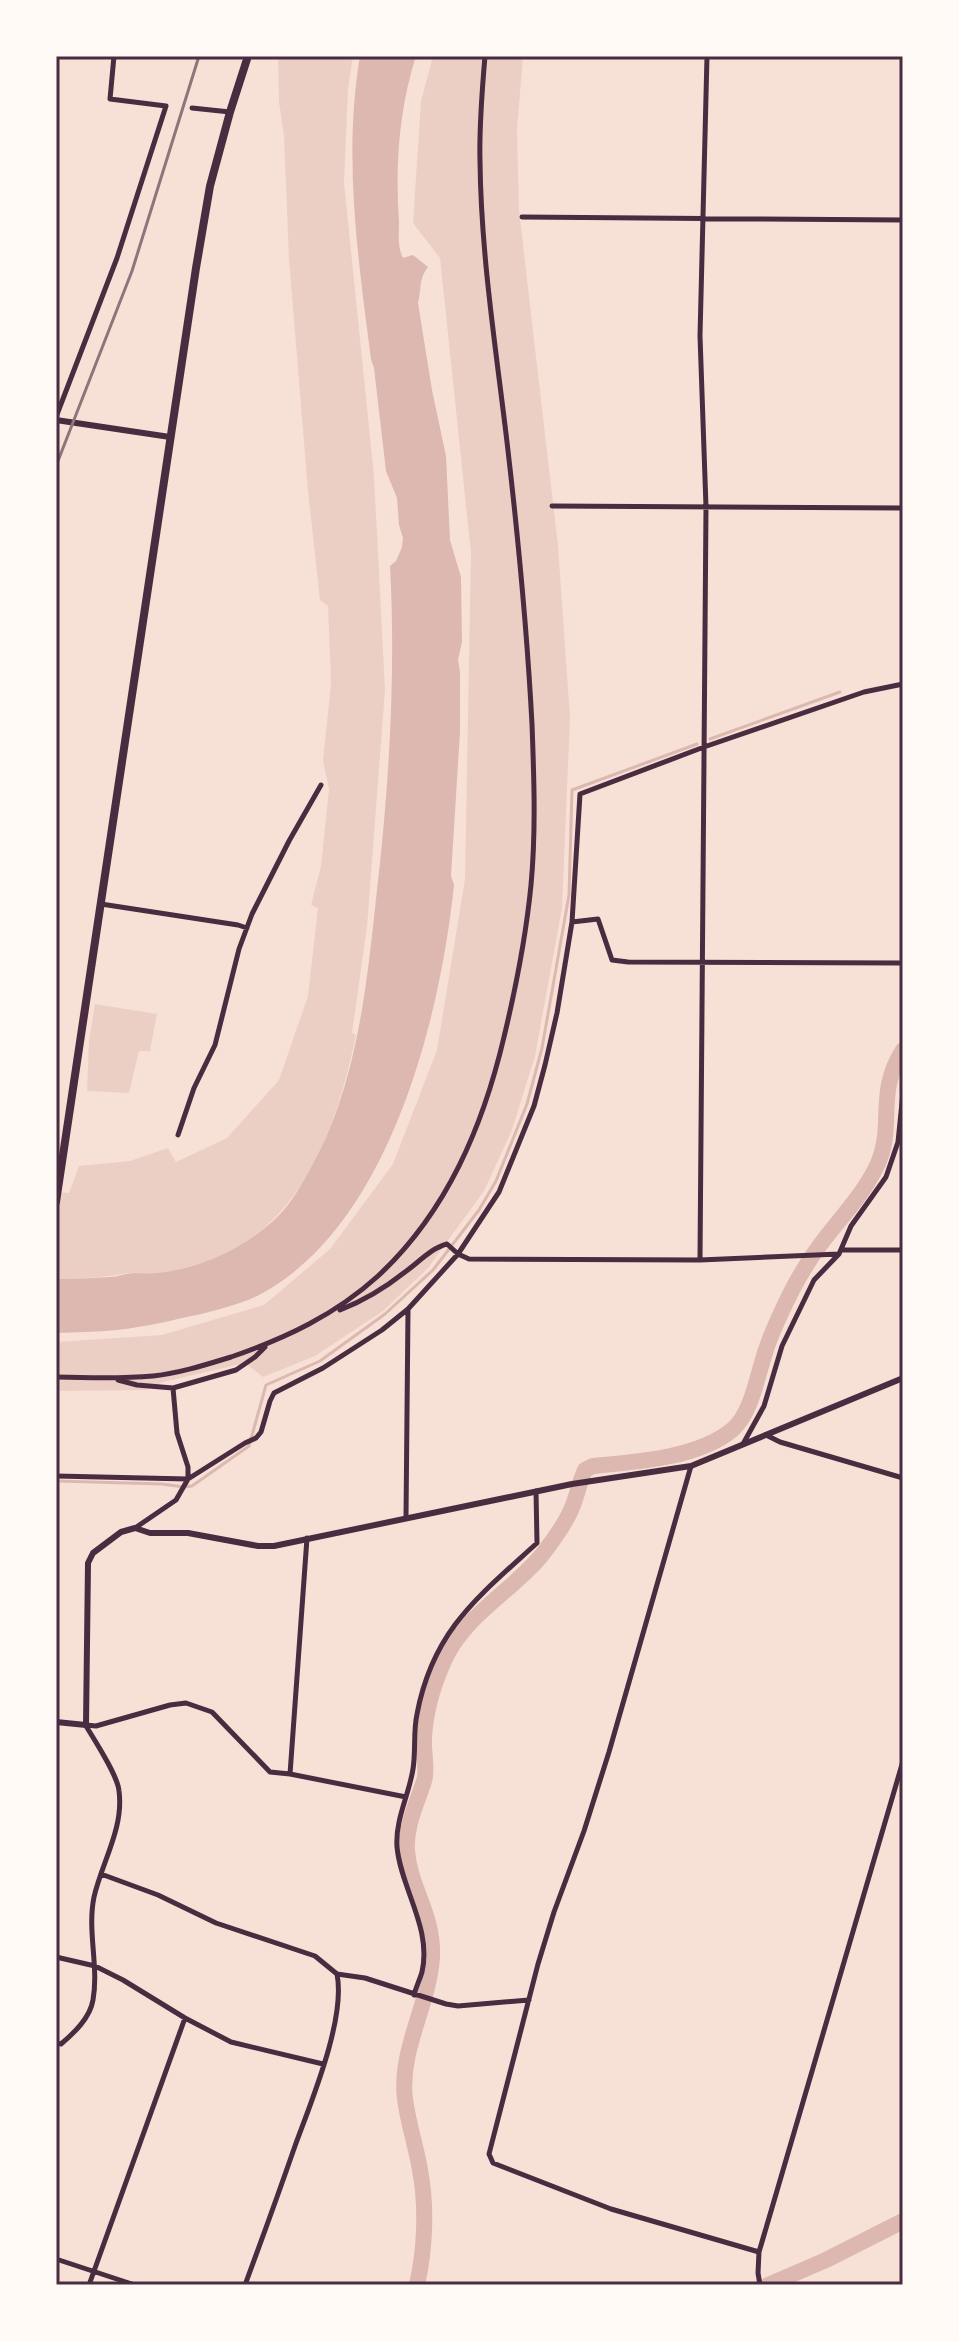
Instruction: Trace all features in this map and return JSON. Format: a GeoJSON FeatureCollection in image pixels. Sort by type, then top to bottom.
{"type":"FeatureCollection","features":[{"type":"Feature","properties":{"kind":"main road"},"geometry":{"type":"LineString","coordinates":[[56,1202],[210,186],[248,56]]}},
{"type":"Feature","properties":{"kind":"street"},"geometry":{"type":"LineString","coordinates":[[114,56],[110,99],[166,106],[117,258],[56,419],[170,437]]}},
{"type":"Feature","properties":{"kind":"street"},"geometry":{"type":"LineString","coordinates":[[56,1377],[154,1376],[191,1370],[268,1344],[330,1313],[368,1285],[403,1251],[447,1190],[470,1145],[489,1096],[507,1026],[531,884],[534,771],[520,552],[482,215],[480,118],[485,56]]}},
{"type":"Feature","properties":{"kind":"street"},"geometry":{"type":"LineString","coordinates":[[700,1260],[706,507],[700,336],[707,56]]}},
{"type":"Feature","properties":{"kind":"street"},"geometry":{"type":"LineString","coordinates":[[192,108],[230,112]]}},
{"type":"Feature","properties":{"kind":"street"},"geometry":{"type":"LineString","coordinates":[[522,217],[903,220]]}},
{"type":"Feature","properties":{"kind":"street"},"geometry":{"type":"LineString","coordinates":[[552,506],[903,508]]}},
{"type":"Feature","properties":{"kind":"street"},"geometry":{"type":"LineString","coordinates":[[56,1476],[188,1479],[256,1438],[261,1432],[274,1393],[357,1348],[408,1309],[458,1254],[499,1192],[534,1106],[557,1013],[572,922],[580,794],[864,692],[903,684]]}},
{"type":"Feature","properties":{"kind":"street"},"geometry":{"type":"LineString","coordinates":[[178,1135],[194,1088],[215,1045],[247,928],[289,841],[321,785]]}},
{"type":"Feature","properties":{"kind":"street"},"geometry":{"type":"LineString","coordinates":[[101,904],[247,928]]}},
{"type":"Feature","properties":{"kind":"street"},"geometry":{"type":"LineString","coordinates":[[572,922],[598,919],[612,960],[903,963]]}},
{"type":"Feature","properties":{"kind":"street"},"geometry":{"type":"LineString","coordinates":[[743,1444],[764,1406],[782,1346],[814,1280],[840,1252],[847,1232],[891,1167],[898,1142],[903,1093]]}},
{"type":"Feature","properties":{"kind":"street"},"geometry":{"type":"LineString","coordinates":[[330,1313],[354,1304],[403,1274],[439,1246],[447,1244],[469,1259],[700,1260],[903,1250]]}},
{"type":"Feature","properties":{"kind":"street"},"geometry":{"type":"LineString","coordinates":[[406,1517],[408,1309]]}},
{"type":"Feature","properties":{"kind":"street"},"geometry":{"type":"LineString","coordinates":[[113,1378],[137,1385],[173,1388],[236,1370],[268,1344]]}},
{"type":"Feature","properties":{"kind":"street"},"geometry":{"type":"LineString","coordinates":[[135,1528],[150,1533],[207,1535],[258,1546],[274,1546],[572,1484],[691,1466],[903,1378]]}},
{"type":"Feature","properties":{"kind":"street"},"geometry":{"type":"LineString","coordinates":[[56,2043],[61,2044],[68,2038],[90,2011],[93,2001],[94,1899],[117,1826],[120,1799],[119,1785],[86,1725],[88,1563],[93,1553],[121,1532],[135,1528],[176,1500],[188,1479],[188,1467],[177,1433],[173,1388]]}},
{"type":"Feature","properties":{"kind":"street"},"geometry":{"type":"LineString","coordinates":[[765,1435],[903,1478]]}},
{"type":"Feature","properties":{"kind":"street"},"geometry":{"type":"LineString","coordinates":[[691,1466],[609,1752],[554,1912],[489,2154],[493,2163],[611,2209],[759,2252]]}},
{"type":"Feature","properties":{"kind":"street"},"geometry":{"type":"LineString","coordinates":[[416,1995],[422,1971],[421,1926],[401,1869],[397,1845],[398,1827],[413,1768],[417,1712],[430,1669],[445,1636],[474,1601],[537,1543],[536,1491]]}},
{"type":"Feature","properties":{"kind":"street"},"geometry":{"type":"LineString","coordinates":[[290,1774],[307,1538]]}},
{"type":"Feature","properties":{"kind":"street"},"geometry":{"type":"LineString","coordinates":[[56,1722],[96,1726],[186,1703],[212,1712],[270,1772],[406,1797]]}},
{"type":"Feature","properties":{"kind":"street"},"geometry":{"type":"LineString","coordinates":[[760,2285],[759,2252],[903,1761]]}},
{"type":"Feature","properties":{"kind":"street"},"geometry":{"type":"LineString","coordinates":[[101,1874],[158,1895],[216,1923],[315,1956],[337,1974],[365,1978],[458,2006],[529,2000]]}},
{"type":"Feature","properties":{"kind":"street"},"geometry":{"type":"LineString","coordinates":[[56,1957],[95,1966],[231,2042],[323,2064]]}},
{"type":"Feature","properties":{"kind":"street"},"geometry":{"type":"LineString","coordinates":[[245,2285],[323,2064],[335,2020],[339,1987],[337,1974]]}},
{"type":"Feature","properties":{"kind":"street"},"geometry":{"type":"LineString","coordinates":[[89,2285],[185,2018]]}},
{"type":"Feature","properties":{"kind":"street"},"geometry":{"type":"LineString","coordinates":[[56,2259],[135,2285]]}},
{"type":"Feature","properties":{"kind":"shaded area"},"geometry":{"type":"Polygon","coordinates":[[[278,56],[353,56],[348,88],[344,182],[374,476],[385,690],[367,927],[352,1033],[356,1035],[336,1110],[322,1146],[304,1180],[283,1209],[256,1235],[223,1255],[173,1271],[56,1279],[56,1192],[69,1193],[79,1166],[130,1161],[168,1148],[176,1162],[227,1138],[279,1080],[308,996],[318,908],[311,905],[321,866],[329,789],[323,761],[331,683],[328,606],[320,600],[308,491],[289,259],[278,56]]]}},
{"type":"Feature","properties":{"kind":"shaded area"},"geometry":{"type":"Polygon","coordinates":[[[360,56],[416,56],[400,138],[399,245],[403,258],[413,255],[428,267],[421,280],[418,303],[446,456],[450,540],[461,577],[462,642],[458,660],[460,732],[451,876],[454,885],[436,996],[400,1115],[374,1171],[342,1221],[304,1263],[259,1295],[223,1308],[128,1329],[56,1333],[56,1279],[113,1277],[189,1267],[233,1249],[278,1217],[296,1193],[324,1141],[348,1074],[363,1005],[381,857],[392,691],[390,566],[396,561],[403,538],[397,498],[386,471],[357,246],[353,131],[360,56]]]}},
{"type":"Feature","properties":{"kind":"shaded area"},"geometry":{"type":"Polygon","coordinates":[[[433,56],[523,56],[517,130],[519,210],[558,546],[570,718],[562,908],[535,1056],[512,1130],[484,1191],[428,1268],[383,1311],[315,1356],[263,1377],[245,1363],[163,1382],[146,1390],[56,1391],[56,1342],[162,1335],[264,1305],[330,1249],[393,1164],[437,1050],[465,879],[471,553],[440,258],[413,223],[421,101],[433,56]]]}},
{"type":"Feature","properties":{"kind":"shaded area"},"geometry":{"type":"Polygon","coordinates":[[[95,1004],[157,1014],[150,1051],[139,1051],[129,1093],[87,1091],[89,1041],[95,1004]]]}},
{"type":"Feature","properties":{"kind":"waterway"},"geometry":{"type":"LineString","coordinates":[[710,739],[840,692]]}},
{"type":"Feature","properties":{"kind":"waterway"},"geometry":{"type":"LineString","coordinates":[[56,1481],[192,1486],[249,1446],[266,1385],[320,1361],[385,1314],[433,1270],[479,1210],[496,1181],[527,1104],[542,1048],[569,895],[572,790],[697,744]]}},
{"type":"Feature","properties":{"kind":"waterway"},"geometry":{"type":"LineString","coordinates":[[417,2285],[422,2257],[424,2199],[406,2108],[404,2081],[410,2045],[430,1975],[432,1942],[412,1877],[407,1842],[425,1777],[426,1720],[439,1672],[462,1632],[529,1569],[553,1540],[571,1510],[585,1470],[593,1466],[684,1453],[718,1439],[739,1423],[753,1394],[772,1333],[794,1287],[814,1253],[867,1183],[879,1161],[890,1080],[903,1050]]}},
{"type":"Feature","properties":{"kind":"waterway"},"geometry":{"type":"LineString","coordinates":[[768,2285],[903,2221]]}},
{"type":"Feature","properties":{"kind":"railway"},"geometry":{"type":"LineString","coordinates":[[56,466],[132,271],[199,56]]}}]}
